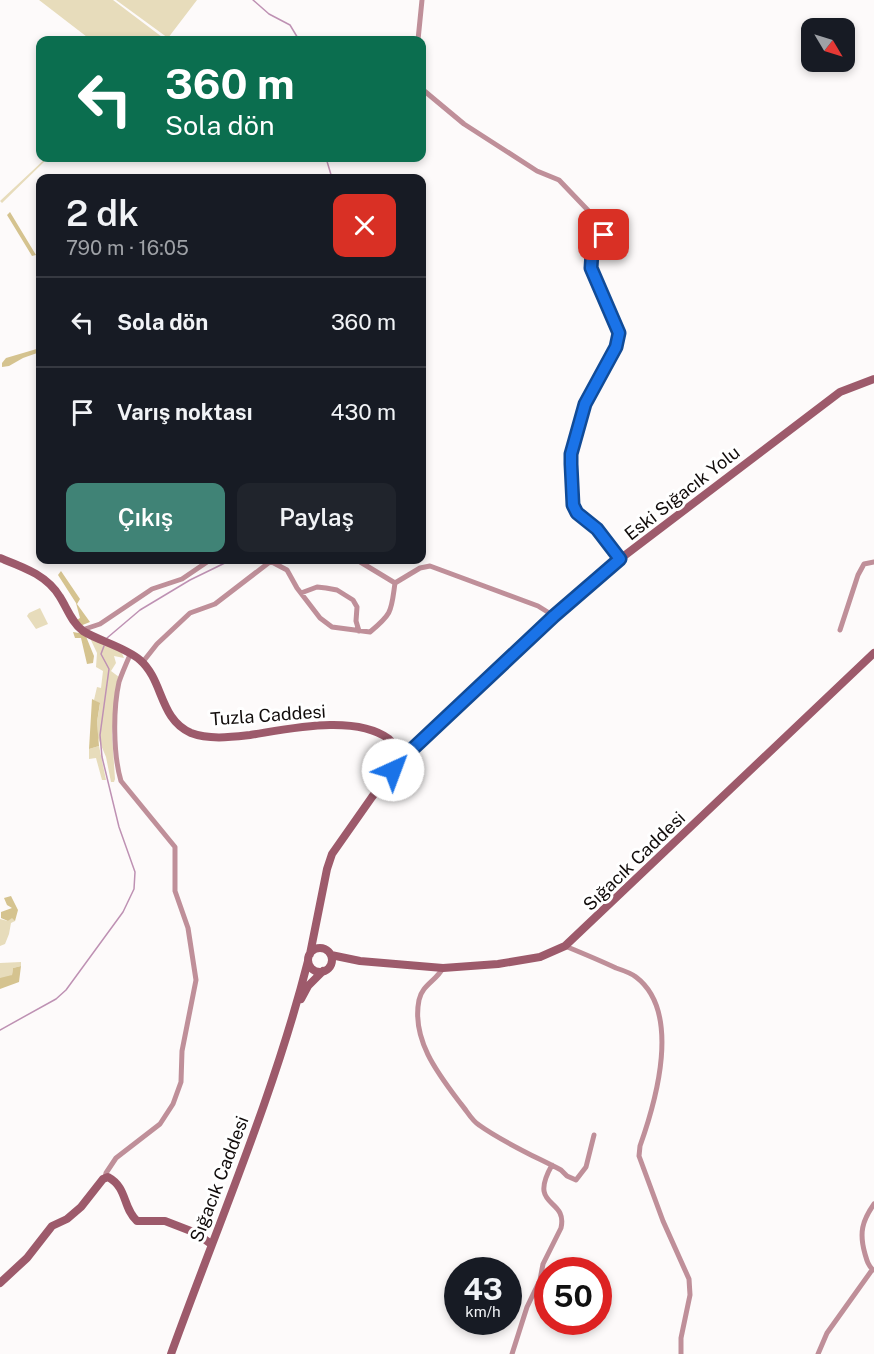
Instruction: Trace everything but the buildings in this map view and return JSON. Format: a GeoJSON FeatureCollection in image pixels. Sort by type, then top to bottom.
{"type":"FeatureCollection","features":[{"type":"Feature","properties":{"kind":"main road","name":"Eski Sığacık Yolu"},"geometry":{"type":"LineString","coordinates":[[294,1014],[332,854],[372,796],[404,757],[554,616],[620,559],[840,392],[874,379]]}},
{"type":"Feature","properties":{"kind":"main road"},"geometry":{"type":"LineString","coordinates":[[0,558],[25,567],[45,580],[59,595],[72,619],[82,630]]}},
{"type":"Feature","properties":{"kind":"main road","name":"Tuzla Caddesi"},"geometry":{"type":"LineString","coordinates":[[82,630],[142,663],[150,673],[171,718],[183,729],[194,734],[233,737],[281,730],[345,725],[369,729],[389,740],[404,757]]}},
{"type":"Feature","properties":{"kind":"main road","name":"Sığacık Caddesi"},"geometry":{"type":"LineString","coordinates":[[360,961],[443,968],[498,964],[540,957],[565,946],[874,653]]}},
{"type":"Feature","properties":{"kind":"main road"},"geometry":{"type":"LineString","coordinates":[[315,932],[328,952],[326,969]]}},
{"type":"Feature","properties":{"kind":"main road"},"geometry":{"type":"LineString","coordinates":[[326,969],[315,970],[309,957],[319,948],[360,961]]}},
{"type":"Feature","properties":{"kind":"main road"},"geometry":{"type":"LineString","coordinates":[[294,1014],[308,986],[326,969],[338,962],[360,961]]}},
{"type":"Feature","properties":{"kind":"main road","name":"Sığacık Caddesi"},"geometry":{"type":"LineString","coordinates":[[171,1354],[255,1128],[294,1014]]}},
{"type":"Feature","properties":{"kind":"main road"},"geometry":{"type":"LineString","coordinates":[[0,1282],[27,1258],[52,1226],[72,1215],[105,1178],[111,1178],[124,1192],[126,1202],[137,1221],[165,1221],[196,1233],[211,1244]]}},
{"type":"Feature","properties":{"kind":"street"},"geometry":{"type":"LineString","coordinates":[[418,36],[422,0]]}},
{"type":"Feature","properties":{"kind":"street"},"geometry":{"type":"LineString","coordinates":[[426,92],[464,124],[537,171],[559,180],[603,226],[604,235],[592,253],[591,268],[619,333],[616,347],[585,404],[571,454],[573,505],[577,513],[597,529],[620,559]]}},
{"type":"Feature","properties":{"kind":"street"},"geometry":{"type":"LineString","coordinates":[[840,630],[858,575],[864,564],[874,562]]}},
{"type":"Feature","properties":{"kind":"street"},"geometry":{"type":"LineString","coordinates":[[82,630],[100,624],[152,589],[182,579],[204,564]]}},
{"type":"Feature","properties":{"kind":"street"},"geometry":{"type":"LineString","coordinates":[[142,663],[157,644],[190,613],[214,604],[266,564]]}},
{"type":"Feature","properties":{"kind":"street"},"geometry":{"type":"LineString","coordinates":[[277,564],[287,570],[320,618],[332,627],[370,632],[388,617],[395,583]]}},
{"type":"Feature","properties":{"kind":"street"},"geometry":{"type":"LineString","coordinates":[[364,564],[395,583]]}},
{"type":"Feature","properties":{"kind":"street"},"geometry":{"type":"LineString","coordinates":[[395,583],[420,568],[430,566],[538,606],[554,616]]}},
{"type":"Feature","properties":{"kind":"street"},"geometry":{"type":"LineString","coordinates":[[301,593],[317,587],[326,588],[337,590],[353,600],[357,607],[356,621],[359,631]]}},
{"type":"Feature","properties":{"kind":"street"},"geometry":{"type":"LineString","coordinates":[[105,1178],[116,1158],[160,1125],[173,1104],[181,1082],[182,1051],[196,980],[188,928],[175,891],[175,847],[121,781],[117,768],[114,739],[119,682],[129,655]]}},
{"type":"Feature","properties":{"kind":"street"},"geometry":{"type":"LineString","coordinates":[[565,946],[635,976],[646,986],[659,1015],[662,1035],[658,1084],[639,1156],[663,1221],[689,1279],[690,1295],[681,1338],[681,1354]]}},
{"type":"Feature","properties":{"kind":"street"},"geometry":{"type":"LineString","coordinates":[[443,968],[423,989],[419,1000],[417,1022],[420,1036],[427,1053],[446,1084],[477,1124],[552,1165],[573,1180],[579,1178],[586,1167],[594,1135]]}},
{"type":"Feature","properties":{"kind":"street"},"geometry":{"type":"LineString","coordinates":[[512,1354],[527,1307],[540,1280],[543,1264],[563,1222],[558,1210],[543,1193],[552,1165]]}},
{"type":"Feature","properties":{"kind":"street"},"geometry":{"type":"LineString","coordinates":[[818,1354],[827,1333],[873,1270],[867,1264],[861,1227],[874,1204]]}},
{"type":"Feature","properties":{"kind":"shaded area"},"geometry":{"type":"Polygon","coordinates":[[[39,0],[113,0],[161,36],[86,36],[39,0]]]}},
{"type":"Feature","properties":{"kind":"shaded area"},"geometry":{"type":"Polygon","coordinates":[[[116,0],[197,0],[170,36],[165,36],[116,0]]]}},
{"type":"Feature","properties":{"kind":"shaded area"},"geometry":{"type":"Polygon","coordinates":[[[42,162],[44,162],[2,203],[0,201],[42,162]]]}},
{"type":"Feature","properties":{"kind":"shaded area"},"geometry":{"type":"Polygon","coordinates":[[[10,212],[36,255],[32,256],[7,215],[10,212]]]}},
{"type":"Feature","properties":{"kind":"shaded area"},"geometry":{"type":"Polygon","coordinates":[[[36,349],[36,353],[2,367],[6,358],[36,349]]]}},
{"type":"Feature","properties":{"kind":"shaded area"},"geometry":{"type":"Polygon","coordinates":[[[61,571],[80,599],[77,604],[90,622],[80,626],[75,621],[80,618],[76,603],[58,575],[61,571]]]}},
{"type":"Feature","properties":{"kind":"shaded area"},"geometry":{"type":"Polygon","coordinates":[[[40,608],[48,624],[36,629],[27,616],[40,608]]]}},
{"type":"Feature","properties":{"kind":"shaded area"},"geometry":{"type":"Polygon","coordinates":[[[73,632],[85,634],[94,656],[93,663],[87,664],[81,638],[75,638],[73,632]]]}},
{"type":"Feature","properties":{"kind":"shaded area"},"geometry":{"type":"Polygon","coordinates":[[[89,636],[121,651],[124,658],[114,656],[116,663],[111,671],[119,677],[112,734],[114,782],[111,782],[106,757],[98,738],[97,722],[100,704],[94,700],[97,687],[101,688],[103,671],[96,667],[97,653],[89,636]]]}},
{"type":"Feature","properties":{"kind":"shaded area"},"geometry":{"type":"Polygon","coordinates":[[[92,699],[100,703],[97,722],[99,746],[89,749],[92,699]]]}},
{"type":"Feature","properties":{"kind":"shaded area"},"geometry":{"type":"Polygon","coordinates":[[[99,746],[106,780],[102,780],[96,758],[89,759],[89,749],[99,746]]]}},
{"type":"Feature","properties":{"kind":"shaded area"},"geometry":{"type":"Polygon","coordinates":[[[11,896],[18,910],[15,921],[12,918],[8,921],[1,918],[1,912],[12,908],[7,905],[4,898],[11,896]]]}},
{"type":"Feature","properties":{"kind":"shaded area"},"geometry":{"type":"Polygon","coordinates":[[[12,917],[15,921],[11,923],[5,944],[0,946],[0,919],[8,921],[12,917]]]}},
{"type":"Feature","properties":{"kind":"shaded area"},"geometry":{"type":"Polygon","coordinates":[[[21,962],[21,966],[13,968],[12,975],[0,985],[0,963],[21,962]]]}},
{"type":"Feature","properties":{"kind":"shaded area"},"geometry":{"type":"Polygon","coordinates":[[[21,966],[19,982],[0,989],[0,978],[12,975],[13,968],[21,966]]]}},
{"type":"Feature","properties":{"kind":"waterway"},"geometry":{"type":"LineString","coordinates":[[253,0],[269,14],[290,25],[297,36]]}},
{"type":"Feature","properties":{"kind":"waterway"},"geometry":{"type":"LineString","coordinates":[[327,162],[331,174]]}},
{"type":"Feature","properties":{"kind":"waterway"},"geometry":{"type":"LineString","coordinates":[[107,638],[140,610],[190,580],[223,564]]}},
{"type":"Feature","properties":{"kind":"waterway"},"geometry":{"type":"LineString","coordinates":[[0,1030],[56,999],[66,990],[123,912],[134,889],[135,872],[119,827],[102,757],[100,735],[109,669],[101,654],[104,646]]}},
{"type":"Feature","properties":{"kind":"route"},"geometry":{"type":"LineString","coordinates":[[393,770],[554,616],[620,559],[597,529],[577,513],[573,505],[571,454],[585,404],[616,347],[619,333],[591,268],[592,253],[604,235]]}}]}
